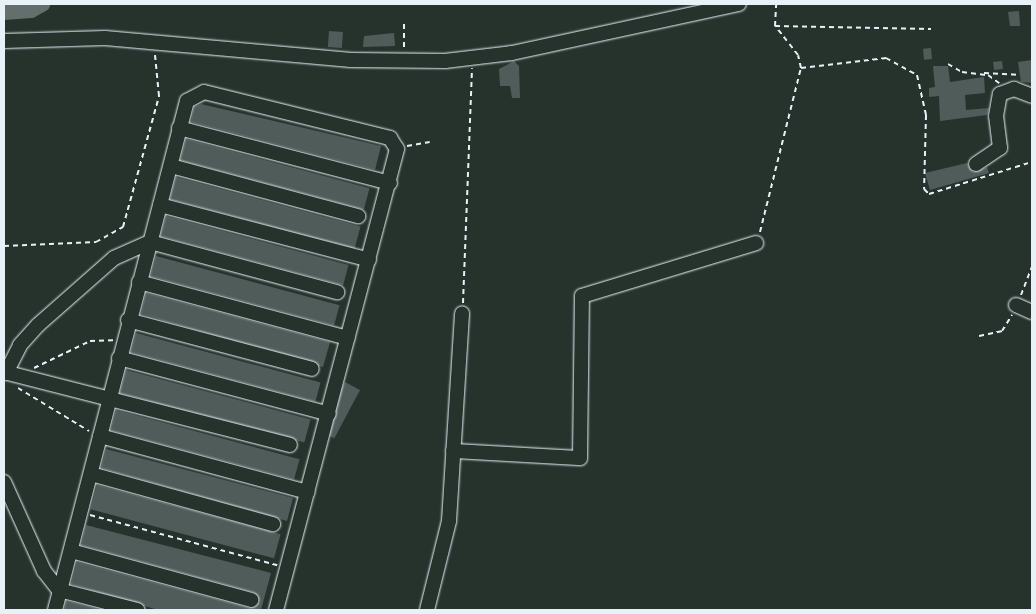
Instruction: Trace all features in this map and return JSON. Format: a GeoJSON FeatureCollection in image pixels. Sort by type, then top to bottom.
{"type":"FeatureCollection","features":[{"type":"Feature","properties":{"kind":"street"},"geometry":{"type":"LineString","coordinates":[[4,40],[69,36],[404,62],[472,59],[739,4]]}},
{"type":"Feature","properties":{"kind":"street"},"geometry":{"type":"LineString","coordinates":[[976,164],[1000,148],[996,106],[1000,94],[1009,90],[1032,96]]}},
{"type":"Feature","properties":{"kind":"street"},"geometry":{"type":"LineString","coordinates":[[55,610],[91,474],[128,320],[171,166],[179,128],[187,101],[204,92],[390,138],[397,149],[390,183],[276,610]]}},
{"type":"Feature","properties":{"kind":"street"},"geometry":{"type":"LineString","coordinates":[[179,128],[390,183]]}},
{"type":"Feature","properties":{"kind":"street"},"geometry":{"type":"LineString","coordinates":[[171,166],[358,216]]}},
{"type":"Feature","properties":{"kind":"street"},"geometry":{"type":"LineString","coordinates":[[160,205],[369,260]]}},
{"type":"Feature","properties":{"kind":"street"},"geometry":{"type":"LineString","coordinates":[[290,445],[110,397],[10,376],[20,345],[38,325],[114,258],[150,242],[337,292]]}},
{"type":"Feature","properties":{"kind":"street"},"geometry":{"type":"LineString","coordinates":[[453,451],[580,458],[582,296],[756,243]]}},
{"type":"Feature","properties":{"kind":"street"},"geometry":{"type":"LineString","coordinates":[[139,282],[348,338]]}},
{"type":"Feature","properties":{"kind":"street"},"geometry":{"type":"LineString","coordinates":[[1016,305],[1032,312]]}},
{"type":"Feature","properties":{"kind":"street"},"geometry":{"type":"LineString","coordinates":[[427,610],[449,521],[462,313]]}},
{"type":"Feature","properties":{"kind":"street"},"geometry":{"type":"LineString","coordinates":[[128,320],[312,369]]}},
{"type":"Feature","properties":{"kind":"street"},"geometry":{"type":"LineString","coordinates":[[119,358],[328,414]]}},
{"type":"Feature","properties":{"kind":"street"},"geometry":{"type":"LineString","coordinates":[[100,436],[308,492]]}},
{"type":"Feature","properties":{"kind":"street"},"geometry":{"type":"LineString","coordinates":[[91,474],[273,524]]}},
{"type":"Feature","properties":{"kind":"street"},"geometry":{"type":"LineString","coordinates":[[4,482],[44,571],[59,590],[137,610]]}},
{"type":"Feature","properties":{"kind":"street"},"geometry":{"type":"LineString","coordinates":[[71,551],[251,600]]}},
{"type":"Feature","properties":{"kind":"path"},"geometry":{"type":"LineString","coordinates":[[756,243],[801,68],[798,56],[775,26],[776,4]]}},
{"type":"Feature","properties":{"kind":"path"},"geometry":{"type":"LineString","coordinates":[[404,24],[404,62]]}},
{"type":"Feature","properties":{"kind":"path"},"geometry":{"type":"LineString","coordinates":[[775,26],[930,29]]}},
{"type":"Feature","properties":{"kind":"path"},"geometry":{"type":"LineString","coordinates":[[4,246],[96,242],[123,227],[159,96],[154,72],[157,42]]}},
{"type":"Feature","properties":{"kind":"path"},"geometry":{"type":"LineString","coordinates":[[801,68],[886,58],[917,75],[925,105],[924,189],[929,194],[1032,162]]}},
{"type":"Feature","properties":{"kind":"path"},"geometry":{"type":"LineString","coordinates":[[462,313],[473,124],[472,59]]}},
{"type":"Feature","properties":{"kind":"path"},"geometry":{"type":"LineString","coordinates":[[948,64],[962,72],[1018,75]]}},
{"type":"Feature","properties":{"kind":"path"},"geometry":{"type":"LineString","coordinates":[[982,74],[1009,90]]}},
{"type":"Feature","properties":{"kind":"path"},"geometry":{"type":"LineString","coordinates":[[397,149],[430,142]]}},
{"type":"Feature","properties":{"kind":"path"},"geometry":{"type":"LineString","coordinates":[[100,436],[68,421],[10,376],[90,341],[124,341]]}},
{"type":"Feature","properties":{"kind":"path"},"geometry":{"type":"LineString","coordinates":[[81,513],[287,568]]}},
{"type":"Feature","properties":{"kind":"building"},"geometry":{"type":"Polygon","coordinates":[[[1019,11],[1020,26],[1010,26],[1008,12],[1019,11]]]}},
{"type":"Feature","properties":{"kind":"building"},"geometry":{"type":"Polygon","coordinates":[[[329,31],[343,32],[342,48],[328,47],[329,31]]]}},
{"type":"Feature","properties":{"kind":"building"},"geometry":{"type":"Polygon","coordinates":[[[394,33],[395,46],[363,47],[364,36],[394,33]]]}},
{"type":"Feature","properties":{"kind":"building"},"geometry":{"type":"Polygon","coordinates":[[[931,48],[932,59],[924,60],[923,49],[931,48]]]}},
{"type":"Feature","properties":{"kind":"building"},"geometry":{"type":"Polygon","coordinates":[[[1032,60],[1032,83],[1021,82],[1018,62],[1032,60]]]}},
{"type":"Feature","properties":{"kind":"building"},"geometry":{"type":"Polygon","coordinates":[[[514,61],[519,66],[520,98],[512,98],[510,86],[500,86],[499,69],[514,61]]]}},
{"type":"Feature","properties":{"kind":"building"},"geometry":{"type":"Polygon","coordinates":[[[1002,61],[1003,69],[994,70],[993,62],[1002,61]]]}},
{"type":"Feature","properties":{"kind":"building"},"geometry":{"type":"Polygon","coordinates":[[[933,66],[948,66],[950,82],[984,77],[985,93],[965,95],[966,110],[989,108],[987,115],[940,121],[939,96],[929,97],[929,88],[935,87],[933,66]]]}},
{"type":"Feature","properties":{"kind":"building"},"geometry":{"type":"Polygon","coordinates":[[[201,104],[381,146],[375,170],[191,122],[194,107],[201,104]]]}},
{"type":"Feature","properties":{"kind":"building"},"geometry":{"type":"Polygon","coordinates":[[[186,139],[370,188],[364,209],[180,160],[186,139]]]}},
{"type":"Feature","properties":{"kind":"building"},"geometry":{"type":"Polygon","coordinates":[[[967,163],[973,172],[987,167],[989,173],[930,190],[925,173],[967,163]]]}},
{"type":"Feature","properties":{"kind":"building"},"geometry":{"type":"Polygon","coordinates":[[[176,177],[360,226],[355,249],[170,199],[176,177]]]}},
{"type":"Feature","properties":{"kind":"building"},"geometry":{"type":"Polygon","coordinates":[[[166,216],[349,265],[343,285],[161,236],[166,216]]]}},
{"type":"Feature","properties":{"kind":"building"},"geometry":{"type":"Polygon","coordinates":[[[156,256],[340,305],[334,325],[151,276],[156,256]]]}},
{"type":"Feature","properties":{"kind":"building"},"geometry":{"type":"Polygon","coordinates":[[[146,293],[330,342],[323,367],[141,314],[146,293]]]}},
{"type":"Feature","properties":{"kind":"building"},"geometry":{"type":"Polygon","coordinates":[[[136,333],[320,382],[315,402],[131,352],[136,333]]]}},
{"type":"Feature","properties":{"kind":"building"},"geometry":{"type":"Polygon","coordinates":[[[126,370],[310,419],[304,443],[120,393],[126,370]]]}},
{"type":"Feature","properties":{"kind":"building"},"geometry":{"type":"Polygon","coordinates":[[[345,382],[360,390],[334,439],[319,431],[345,382]]]}},
{"type":"Feature","properties":{"kind":"building"},"geometry":{"type":"Polygon","coordinates":[[[116,410],[300,459],[294,479],[111,430],[116,410]]]}},
{"type":"Feature","properties":{"kind":"building"},"geometry":{"type":"Polygon","coordinates":[[[106,449],[293,498],[287,521],[101,468],[106,449]]]}},
{"type":"Feature","properties":{"kind":"building"},"geometry":{"type":"Polygon","coordinates":[[[97,485],[281,534],[274,558],[91,509],[97,485]]]}},
{"type":"Feature","properties":{"kind":"building"},"geometry":{"type":"Polygon","coordinates":[[[86,525],[271,573],[261,610],[158,610],[71,584],[77,562],[249,608],[260,602],[253,592],[81,545],[86,525]]]}},
{"type":"Feature","properties":{"kind":"building"},"geometry":{"type":"Polygon","coordinates":[[[66,601],[103,610],[64,610],[66,601]]]}},
{"type":"Feature","properties":{"kind":"waterway"},"geometry":{"type":"LineString","coordinates":[[4,12],[31,10],[42,4]]}}]}
